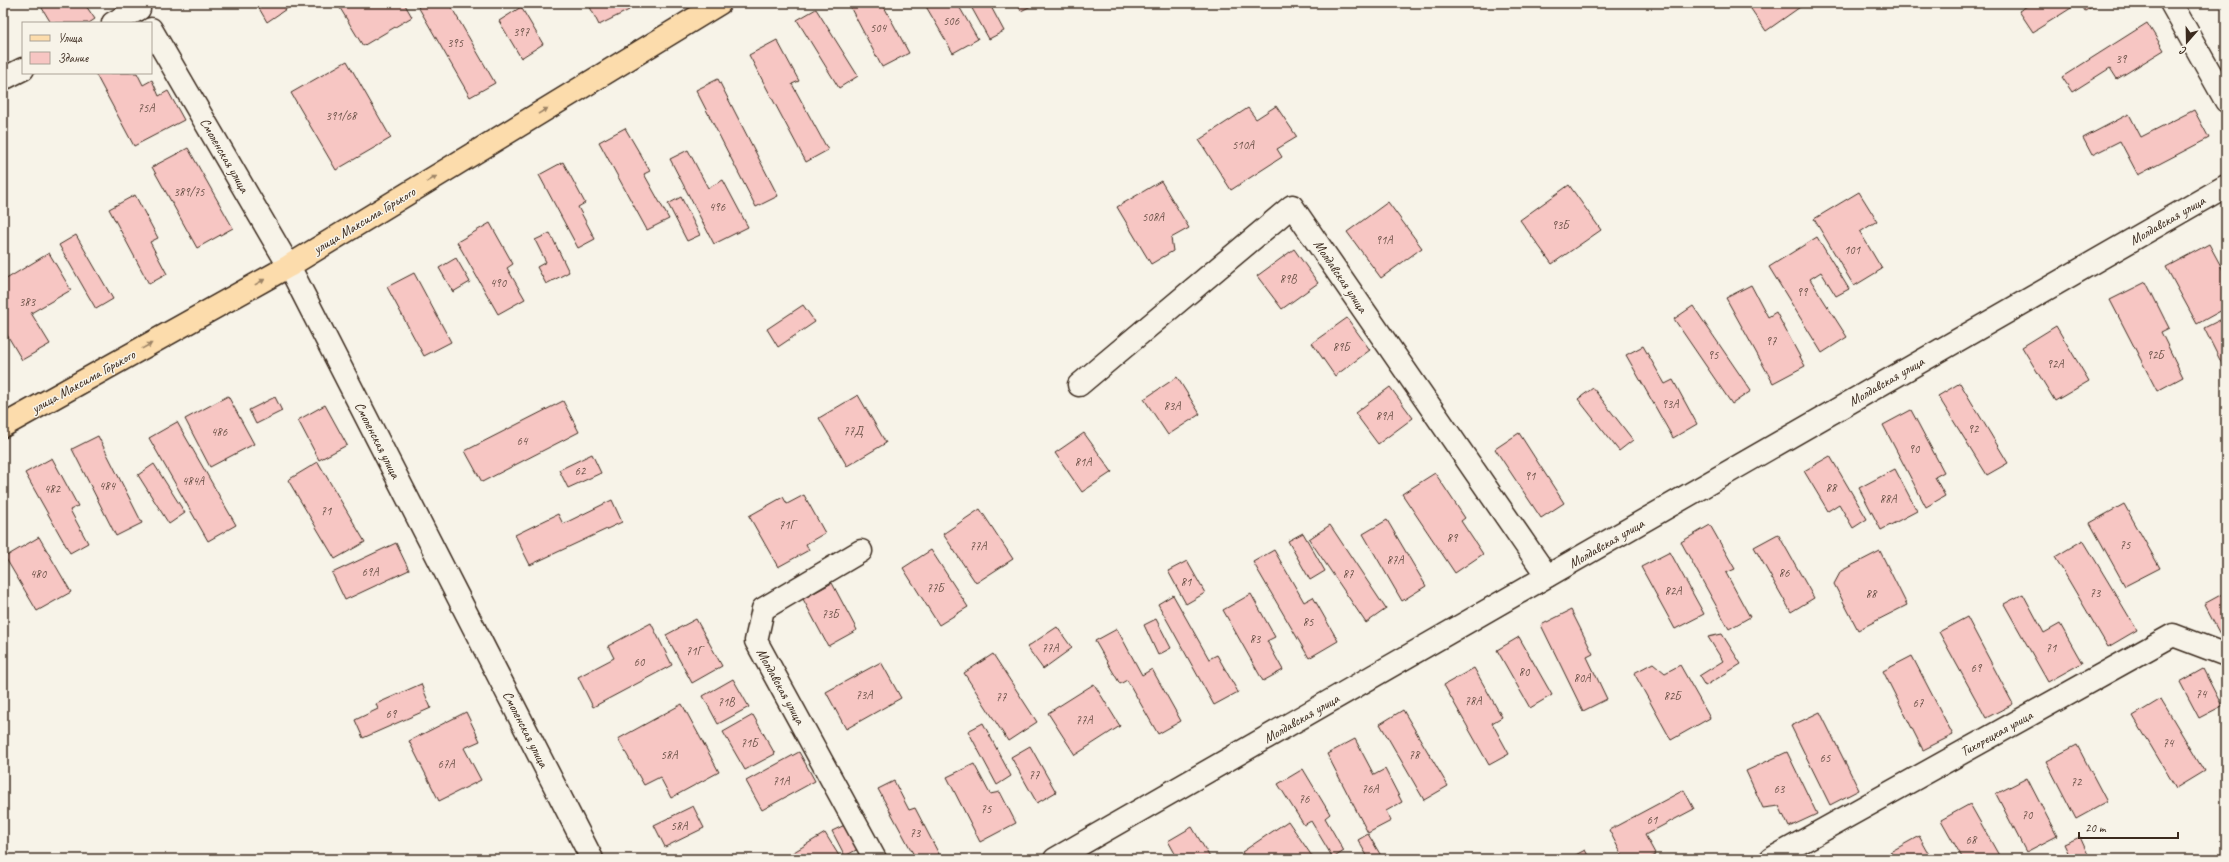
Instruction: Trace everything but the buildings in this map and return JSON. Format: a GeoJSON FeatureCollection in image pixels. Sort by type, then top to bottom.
{"type":"FeatureCollection","features":[{"type":"Feature","properties":{"kind":"main road","name":"улица Максима Горького"},"geometry":{"type":"LineString","coordinates":[[3,426],[289,266],[720,3]]}},
{"type":"Feature","properties":{"kind":"street"},"geometry":{"type":"LineString","coordinates":[[2171,3],[2226,101]]}},
{"type":"Feature","properties":{"kind":"street"},"geometry":{"type":"LineString","coordinates":[[116,22],[141,12]]}},
{"type":"Feature","properties":{"kind":"street","name":"Смоленская улица"},"geometry":{"type":"LineString","coordinates":[[152,31],[289,266],[592,859]]}},
{"type":"Feature","properties":{"kind":"street"},"geometry":{"type":"LineString","coordinates":[[3,80],[22,70]]}},
{"type":"Feature","properties":{"kind":"street","name":"Молдавская улица"},"geometry":{"type":"LineString","coordinates":[[1055,859],[2226,186]]}},
{"type":"Feature","properties":{"kind":"street","name":"Молдавская улица"},"geometry":{"type":"LineString","coordinates":[[1079,385],[1292,206],[1547,576]]}},
{"type":"Feature","properties":{"kind":"street","name":"Молдавская улица"},"geometry":{"type":"LineString","coordinates":[[861,551],[762,609],[756,641],[875,859]]}},
{"type":"Feature","properties":{"kind":"street","name":"Тихорецкая улица"},"geometry":{"type":"LineString","coordinates":[[1771,859],[2173,635],[2226,655]]}}]}
